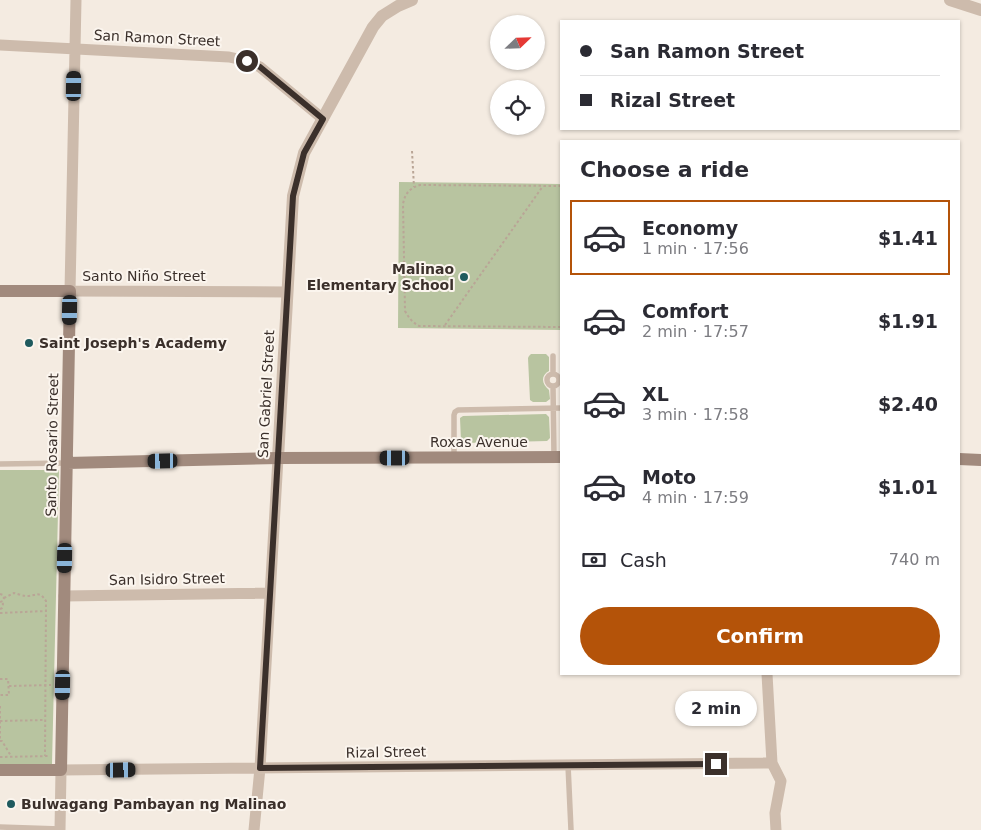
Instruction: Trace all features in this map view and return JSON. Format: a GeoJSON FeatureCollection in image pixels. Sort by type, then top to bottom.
{"type":"FeatureCollection","features":[{"type":"Feature","properties":{"kind":"main road","name":"Santo Niño Street"},"geometry":{"type":"LineString","coordinates":[[0,291],[70,291]]}},
{"type":"Feature","properties":{"kind":"main road","name":"Santo Rosario Street"},"geometry":{"type":"LineString","coordinates":[[61,770],[70,291]]}},
{"type":"Feature","properties":{"kind":"main road","name":"Roxas Avenue"},"geometry":{"type":"LineString","coordinates":[[67,462],[278,458],[558,457]]}},
{"type":"Feature","properties":{"kind":"main road"},"geometry":{"type":"LineString","coordinates":[[960,459],[981,460]]}},
{"type":"Feature","properties":{"kind":"main road","name":"Rizal Street"},"geometry":{"type":"LineString","coordinates":[[0,770],[61,770]]}},
{"type":"Feature","properties":{"kind":"street","name":"Santo Rosario Street"},"geometry":{"type":"LineString","coordinates":[[70,291],[76,0]]}},
{"type":"Feature","properties":{"kind":"street","name":"San Gabriel Street"},"geometry":{"type":"LineString","coordinates":[[254,830],[260,768],[293,196],[304,153],[373,27],[382,16],[412,0]]}},
{"type":"Feature","properties":{"kind":"street"},"geometry":{"type":"LineString","coordinates":[[950,0],[981,10]]}},
{"type":"Feature","properties":{"kind":"street","name":"San Ramon Street"},"geometry":{"type":"LineString","coordinates":[[0,44],[228,56],[260,67],[323,119]]}},
{"type":"Feature","properties":{"kind":"street","name":"Santo Niño Street"},"geometry":{"type":"LineString","coordinates":[[70,291],[287,292]]}},
{"type":"Feature","properties":{"kind":"street","name":"San Isidro Street"},"geometry":{"type":"LineString","coordinates":[[64,596],[270,593]]}},
{"type":"Feature","properties":{"kind":"street"},"geometry":{"type":"LineString","coordinates":[[767,675],[772,763],[781,781],[775,813],[776,830]]}},
{"type":"Feature","properties":{"kind":"street","name":"Rizal Street"},"geometry":{"type":"LineString","coordinates":[[61,770],[772,763]]}},
{"type":"Feature","properties":{"kind":"street","name":"Santo Rosario Street"},"geometry":{"type":"LineString","coordinates":[[60,829],[61,770]]}},
{"type":"Feature","properties":{"kind":"lane"},"geometry":{"type":"LineString","coordinates":[[552,356],[553,374],[549,375],[546,380],[548,384],[553,386],[553,408],[558,457]]}},
{"type":"Feature","properties":{"kind":"lane"},"geometry":{"type":"LineString","coordinates":[[454,458],[454,416],[458,410],[560,408]]}},
{"type":"Feature","properties":{"kind":"lane"},"geometry":{"type":"LineString","coordinates":[[0,464],[67,462]]}},
{"type":"Feature","properties":{"kind":"lane"},"geometry":{"type":"LineString","coordinates":[[568,765],[570,830]]}},
{"type":"Feature","properties":{"kind":"lane"},"geometry":{"type":"LineString","coordinates":[[0,827],[60,829]]}},
{"type":"Feature","properties":{"kind":"path"},"geometry":{"type":"LineString","coordinates":[[412,151],[414,187]]}},
{"type":"Feature","properties":{"kind":"path"},"geometry":{"type":"LineString","coordinates":[[560,186],[420,185],[408,191],[404,197],[403,204],[406,311],[408,317],[413,322],[419,326],[560,327]]}},
{"type":"Feature","properties":{"kind":"path"},"geometry":{"type":"LineString","coordinates":[[445,326],[543,186]]}},
{"type":"Feature","properties":{"kind":"path"},"geometry":{"type":"LineString","coordinates":[[0,609],[2,608],[3,604],[1,602],[4,598],[14,593],[25,596],[39,594],[46,601],[45,756]]}},
{"type":"Feature","properties":{"kind":"path"},"geometry":{"type":"LineString","coordinates":[[0,594],[4,598]]}},
{"type":"Feature","properties":{"kind":"path"},"geometry":{"type":"LineString","coordinates":[[0,613],[46,611]]}},
{"type":"Feature","properties":{"kind":"path"},"geometry":{"type":"LineString","coordinates":[[0,679],[8,679],[9,686],[9,694],[0,695]]}},
{"type":"Feature","properties":{"kind":"path"},"geometry":{"type":"LineString","coordinates":[[9,686],[63,685]]}},
{"type":"Feature","properties":{"kind":"path"},"geometry":{"type":"LineString","coordinates":[[0,706],[0,741],[2,741],[11,756]]}},
{"type":"Feature","properties":{"kind":"path"},"geometry":{"type":"LineString","coordinates":[[0,721],[46,720]]}},
{"type":"Feature","properties":{"kind":"path"},"geometry":{"type":"LineString","coordinates":[[0,757],[61,755]]}},
{"type":"Feature","properties":{"kind":"green space"},"geometry":{"type":"Polygon","coordinates":[[[399,182],[560,184],[560,330],[398,328],[399,182]]]}},
{"type":"Feature","properties":{"kind":"green space"},"geometry":{"type":"Polygon","coordinates":[[[531,354],[546,354],[549,357],[549,371],[543,378],[549,390],[550,399],[546,402],[533,402],[530,400],[528,358],[531,354]]]}},
{"type":"Feature","properties":{"kind":"green space"},"geometry":{"type":"Polygon","coordinates":[[[546,414],[549,417],[550,438],[547,441],[464,443],[461,441],[460,418],[463,416],[546,414]]]}},
{"type":"Feature","properties":{"kind":"green space"},"geometry":{"type":"Polygon","coordinates":[[[0,470],[59,470],[52,764],[0,764],[0,470]]]}},
{"type":"Feature","properties":{"kind":"place","name":"Malinao Elementary School"},"geometry":{"type":"Point","coordinates":[464,277]}},
{"type":"Feature","properties":{"kind":"place","name":"Saint Joseph's Academy"},"geometry":{"type":"Point","coordinates":[29,343]}},
{"type":"Feature","properties":{"kind":"place","name":"Bulwagang Pambayan ng Malinao"},"geometry":{"type":"Point","coordinates":[11,804]}},
{"type":"Feature","properties":{"kind":"route"},"geometry":{"type":"LineString","coordinates":[[247,61],[260,67],[323,119],[304,153],[293,196],[260,768],[716,764]]}}]}
